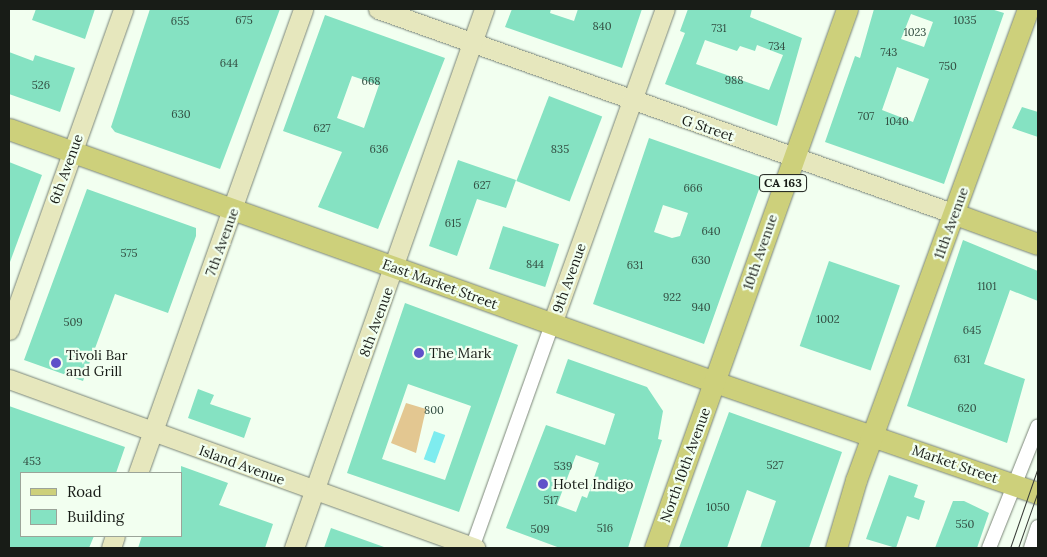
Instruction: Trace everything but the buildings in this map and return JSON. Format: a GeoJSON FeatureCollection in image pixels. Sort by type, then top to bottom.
{"type":"FeatureCollection","features":[{"type":"Feature","properties":{"kind":"main road","name":"10th Avenue"},"geometry":{"type":"LineString","coordinates":[[715,382],[792,158],[846,9]]}},
{"type":"Feature","properties":{"kind":"main road","name":"11th Avenue"},"geometry":{"type":"LineString","coordinates":[[836,548],[863,459],[955,214],[1028,9]]}},
{"type":"Feature","properties":{"kind":"main road","name":"East Market Street"},"geometry":{"type":"LineString","coordinates":[[9,129],[715,382],[872,436]]}},
{"type":"Feature","properties":{"kind":"main road","name":"G Street"},"geometry":{"type":"LineString","coordinates":[[955,214],[1038,244]]}},
{"type":"Feature","properties":{"kind":"main road","name":"North 10th Avenue"},"geometry":{"type":"LineString","coordinates":[[656,548],[715,382]]}},
{"type":"Feature","properties":{"kind":"main road","name":"Market Street"},"geometry":{"type":"LineString","coordinates":[[872,436],[1038,493]]}},
{"type":"Feature","properties":{"kind":"street","name":"6th Avenue"},"geometry":{"type":"LineString","coordinates":[[9,330],[123,9]]}},
{"type":"Feature","properties":{"kind":"street","name":"7th Avenue"},"geometry":{"type":"LineString","coordinates":[[138,472],[234,210],[303,9]]}},
{"type":"Feature","properties":{"kind":"street","name":"G Street"},"geometry":{"type":"LineString","coordinates":[[378,9],[632,102],[955,214]]}},
{"type":"Feature","properties":{"kind":"street","name":"8th Avenue"},"geometry":{"type":"LineString","coordinates":[[294,548],[396,268],[484,9]]}},
{"type":"Feature","properties":{"kind":"street","name":"9th Avenue"},"geometry":{"type":"LineString","coordinates":[[474,548],[665,9]]}},
{"type":"Feature","properties":{"kind":"street","name":"Island Avenue"},"geometry":{"type":"LineString","coordinates":[[9,379],[152,433],[474,548]]}},
{"type":"Feature","properties":{"kind":"street"},"geometry":{"type":"LineString","coordinates":[[989,548],[1038,426]]}},
{"type":"Feature","properties":{"kind":"street"},"geometry":{"type":"LineString","coordinates":[[1031,548],[1038,527]]}},
{"type":"Feature","properties":{"kind":"shaded area"},"geometry":{"type":"Polygon","coordinates":[[[406,403],[426,409],[416,453],[391,443],[406,403]]]}},
{"type":"Feature","properties":{"kind":"water"},"geometry":{"type":"Polygon","coordinates":[[[434,431],[445,435],[435,463],[424,459],[434,431]]]}},
{"type":"Feature","properties":{"kind":"tram line"},"geometry":{"type":"LineString","coordinates":[[1010,548],[1038,467]]}},
{"type":"Feature","properties":{"kind":"tram line"},"geometry":{"type":"LineString","coordinates":[[1018,548],[1038,491]]}},
{"type":"Feature","properties":{"kind":"place","name":"The Mark"},"geometry":{"type":"Point","coordinates":[419,353]}},
{"type":"Feature","properties":{"kind":"place","name":"Tivoli Bar and Grill"},"geometry":{"type":"Point","coordinates":[56,363]}},
{"type":"Feature","properties":{"kind":"place","name":"Hotel Indigo"},"geometry":{"type":"Point","coordinates":[543,484]}}]}
